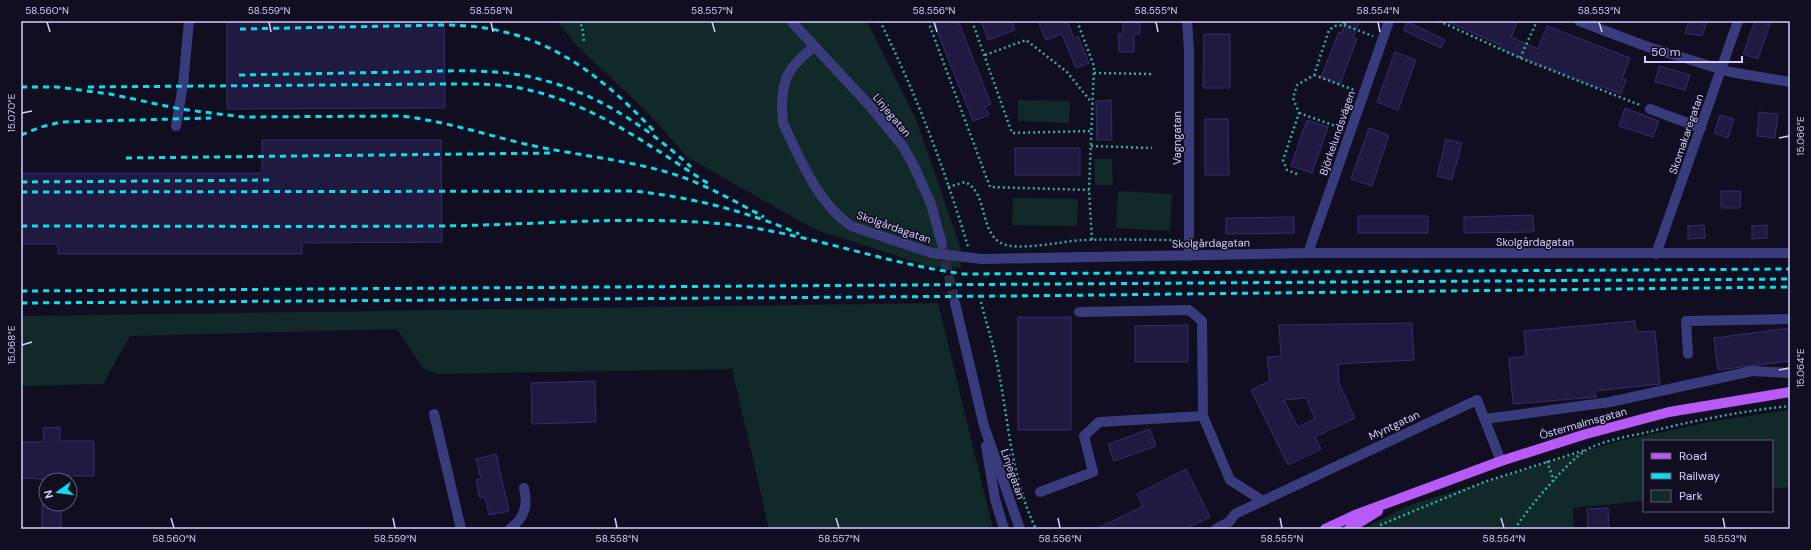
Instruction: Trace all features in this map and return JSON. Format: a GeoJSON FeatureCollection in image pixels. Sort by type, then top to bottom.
{"type":"FeatureCollection","features":[{"type":"Feature","properties":{"kind":"main road","name":"Östermalmsgatan"},"geometry":{"type":"LineString","coordinates":[[1325,529],[1355,515],[1501,461],[1626,422],[1669,412],[1790,392]]}},
{"type":"Feature","properties":{"kind":"main road","name":"Östermalmsgatan"},"geometry":{"type":"LineString","coordinates":[[1349,529],[1390,503]]}},
{"type":"Feature","properties":{"kind":"street"},"geometry":{"type":"LineString","coordinates":[[176,126],[183,85],[189,21]]}},
{"type":"Feature","properties":{"kind":"street","name":"Linjegatan"},"geometry":{"type":"LineString","coordinates":[[791,21],[902,145],[920,177],[931,204],[942,244]]}},
{"type":"Feature","properties":{"kind":"street","name":"Vagngatan"},"geometry":{"type":"LineString","coordinates":[[1187,21],[1189,50],[1189,256]]}},
{"type":"Feature","properties":{"kind":"street","name":"Björkelundsvägen"},"geometry":{"type":"LineString","coordinates":[[1308,253],[1389,21]]}},
{"type":"Feature","properties":{"kind":"street"},"geometry":{"type":"LineString","coordinates":[[1579,21],[1648,48],[1721,69],[1790,82]]}},
{"type":"Feature","properties":{"kind":"street","name":"Skomakaregatan"},"geometry":{"type":"LineString","coordinates":[[1656,254],[1738,21]]}},
{"type":"Feature","properties":{"kind":"street","name":"Skolgårdagatan"},"geometry":{"type":"LineString","coordinates":[[814,46],[792,68],[788,75],[782,97],[783,123],[824,200],[840,218],[851,226],[932,253],[982,259],[1308,253],[1790,254]]}},
{"type":"Feature","properties":{"kind":"street"},"geometry":{"type":"LineString","coordinates":[[1650,109],[1701,128]]}},
{"type":"Feature","properties":{"kind":"street","name":"Linjegatan"},"geometry":{"type":"LineString","coordinates":[[955,303],[984,426],[1020,529]]}},
{"type":"Feature","properties":{"kind":"street"},"geometry":{"type":"LineString","coordinates":[[1079,312],[1189,310],[1202,321],[1204,416],[1230,480],[1263,501]]}},
{"type":"Feature","properties":{"kind":"street"},"geometry":{"type":"LineString","coordinates":[[1688,354],[1686,321],[1790,319]]}},
{"type":"Feature","properties":{"kind":"street"},"geometry":{"type":"LineString","coordinates":[[1485,420],[1610,402],[1752,371],[1790,372]]}},
{"type":"Feature","properties":{"kind":"street","name":"Myntgatan"},"geometry":{"type":"LineString","coordinates":[[1263,501],[1477,400],[1501,461]]}},
{"type":"Feature","properties":{"kind":"street"},"geometry":{"type":"LineString","coordinates":[[434,414],[461,529]]}},
{"type":"Feature","properties":{"kind":"street"},"geometry":{"type":"LineString","coordinates":[[1040,492],[1093,472],[1084,436],[1099,422],[1204,416]]}},
{"type":"Feature","properties":{"kind":"street","name":"Linjegatan"},"geometry":{"type":"LineString","coordinates":[[984,426],[989,470],[1004,529]]}},
{"type":"Feature","properties":{"kind":"street"},"geometry":{"type":"LineString","coordinates":[[510,529],[520,521],[527,502],[524,488]]}},
{"type":"Feature","properties":{"kind":"street"},"geometry":{"type":"LineString","coordinates":[[1216,529],[1229,522],[1235,514],[1263,501]]}},
{"type":"Feature","properties":{"kind":"path"},"geometry":{"type":"LineString","coordinates":[[577,21],[582,26],[584,42]]}},
{"type":"Feature","properties":{"kind":"path"},"geometry":{"type":"LineString","coordinates":[[880,21],[914,93],[969,250]]}},
{"type":"Feature","properties":{"kind":"path"},"geometry":{"type":"LineString","coordinates":[[928,21],[990,187],[1089,190]]}},
{"type":"Feature","properties":{"kind":"path"},"geometry":{"type":"LineString","coordinates":[[972,21],[1012,133],[1092,131]]}},
{"type":"Feature","properties":{"kind":"path"},"geometry":{"type":"LineString","coordinates":[[1077,21],[1094,66],[1089,190],[1092,240]]}},
{"type":"Feature","properties":{"kind":"path"},"geometry":{"type":"LineString","coordinates":[[1344,25],[1345,21]]}},
{"type":"Feature","properties":{"kind":"path"},"geometry":{"type":"LineString","coordinates":[[1439,21],[1520,58],[1650,109]]}},
{"type":"Feature","properties":{"kind":"path"},"geometry":{"type":"LineString","coordinates":[[1520,58],[1537,21]]}},
{"type":"Feature","properties":{"kind":"path"},"geometry":{"type":"LineString","coordinates":[[1314,76],[1328,30],[1334,26],[1344,25],[1382,40]]}},
{"type":"Feature","properties":{"kind":"path"},"geometry":{"type":"LineString","coordinates":[[985,55],[1026,40],[1067,72],[1092,103]]}},
{"type":"Feature","properties":{"kind":"path"},"geometry":{"type":"LineString","coordinates":[[1094,73],[1153,74]]}},
{"type":"Feature","properties":{"kind":"path"},"geometry":{"type":"LineString","coordinates":[[1297,174],[1287,170],[1283,160],[1299,113],[1294,98],[1297,84],[1314,76],[1364,93]]}},
{"type":"Feature","properties":{"kind":"path"},"geometry":{"type":"LineString","coordinates":[[1299,113],[1351,132]]}},
{"type":"Feature","properties":{"kind":"path"},"geometry":{"type":"LineString","coordinates":[[1091,146],[1152,148]]}},
{"type":"Feature","properties":{"kind":"path"},"geometry":{"type":"LineString","coordinates":[[948,187],[965,182],[973,187],[993,236],[1002,243],[1015,246],[1092,240],[1189,240]]}},
{"type":"Feature","properties":{"kind":"path"},"geometry":{"type":"LineString","coordinates":[[981,302],[999,370],[1016,472],[1023,498],[1036,529]]}},
{"type":"Feature","properties":{"kind":"path"},"geometry":{"type":"LineString","coordinates":[[1376,526],[1477,485],[1547,461],[1627,437],[1692,421],[1790,406]]}},
{"type":"Feature","properties":{"kind":"path"},"geometry":{"type":"LineString","coordinates":[[1542,448],[1554,481]]}},
{"type":"Feature","properties":{"kind":"path"},"geometry":{"type":"LineString","coordinates":[[1515,529],[1522,516],[1554,481],[1586,450]]}},
{"type":"Feature","properties":{"kind":"green space"},"geometry":{"type":"Polygon","coordinates":[[[557,21],[867,21],[916,119],[961,249],[961,268],[931,267],[814,229],[687,157],[648,113],[577,46],[557,21]]]}},
{"type":"Feature","properties":{"kind":"green space"},"geometry":{"type":"Polygon","coordinates":[[[1018,100],[1070,101],[1069,123],[1018,121],[1018,100]]]}},
{"type":"Feature","properties":{"kind":"green space"},"geometry":{"type":"Polygon","coordinates":[[[1094,159],[1112,159],[1113,185],[1095,185],[1094,159]]]}},
{"type":"Feature","properties":{"kind":"green space"},"geometry":{"type":"Polygon","coordinates":[[[1118,191],[1172,194],[1170,231],[1116,228],[1118,191]]]}},
{"type":"Feature","properties":{"kind":"green space"},"geometry":{"type":"Polygon","coordinates":[[[1013,198],[1078,199],[1077,226],[1012,225],[1013,198]]]}},
{"type":"Feature","properties":{"kind":"green space"},"geometry":{"type":"Polygon","coordinates":[[[938,303],[993,529],[769,529],[732,369],[437,374],[423,368],[397,329],[130,336],[103,384],[21,386],[21,316],[938,303]]]}},
{"type":"Feature","properties":{"kind":"green space"},"geometry":{"type":"Polygon","coordinates":[[[1789,410],[1790,487],[1773,489],[1773,440],[1643,440],[1643,501],[1573,508],[1574,529],[1362,529],[1410,505],[1619,441],[1714,421],[1789,410]]]}},
{"type":"Feature","properties":{"kind":"building"},"geometry":{"type":"Polygon","coordinates":[[[227,21],[444,21],[445,108],[227,109],[227,21]]]}},
{"type":"Feature","properties":{"kind":"building"},"geometry":{"type":"Polygon","coordinates":[[[933,21],[958,21],[991,104],[985,107],[989,115],[973,121],[933,21]]]}},
{"type":"Feature","properties":{"kind":"building"},"geometry":{"type":"Polygon","coordinates":[[[981,21],[1012,21],[1015,30],[988,40],[981,21]]]}},
{"type":"Feature","properties":{"kind":"building"},"geometry":{"type":"Polygon","coordinates":[[[1038,21],[1067,21],[1074,38],[1078,36],[1089,63],[1076,68],[1062,34],[1046,40],[1038,21]]]}},
{"type":"Feature","properties":{"kind":"building"},"geometry":{"type":"Polygon","coordinates":[[[1123,21],[1140,21],[1140,34],[1134,34],[1134,52],[1119,52],[1118,34],[1123,34],[1123,21]]]}},
{"type":"Feature","properties":{"kind":"building"},"geometry":{"type":"Polygon","coordinates":[[[1346,21],[1359,21],[1353,38],[1357,39],[1340,84],[1321,77],[1339,32],[1342,33],[1346,21]]]}},
{"type":"Feature","properties":{"kind":"building"},"geometry":{"type":"Polygon","coordinates":[[[1446,21],[1518,21],[1511,37],[1538,49],[1547,26],[1630,58],[1622,79],[1626,80],[1621,94],[1600,86],[1599,88],[1501,49],[1502,46],[1446,21]]]}},
{"type":"Feature","properties":{"kind":"building"},"geometry":{"type":"Polygon","coordinates":[[[1689,21],[1707,21],[1702,36],[1685,33],[1689,21]]]}},
{"type":"Feature","properties":{"kind":"building"},"geometry":{"type":"Polygon","coordinates":[[[1755,21],[1771,21],[1758,59],[1743,54],[1755,21]]]}},
{"type":"Feature","properties":{"kind":"building"},"geometry":{"type":"Polygon","coordinates":[[[1408,22],[1445,40],[1441,48],[1403,30],[1408,22]]]}},
{"type":"Feature","properties":{"kind":"building"},"geometry":{"type":"Polygon","coordinates":[[[1204,34],[1230,34],[1230,88],[1203,88],[1204,34]]]}},
{"type":"Feature","properties":{"kind":"building"},"geometry":{"type":"Polygon","coordinates":[[[1395,52],[1416,60],[1398,110],[1377,102],[1395,52]]]}},
{"type":"Feature","properties":{"kind":"building"},"geometry":{"type":"Polygon","coordinates":[[[1659,66],[1690,75],[1685,90],[1655,82],[1659,66]]]}},
{"type":"Feature","properties":{"kind":"building"},"geometry":{"type":"Polygon","coordinates":[[[1111,100],[1112,140],[1097,140],[1096,101],[1111,100]]]}},
{"type":"Feature","properties":{"kind":"building"},"geometry":{"type":"Polygon","coordinates":[[[1625,108],[1659,121],[1653,137],[1619,126],[1625,108]]]}},
{"type":"Feature","properties":{"kind":"building"},"geometry":{"type":"Polygon","coordinates":[[[1759,112],[1778,114],[1775,138],[1757,136],[1759,112]]]}},
{"type":"Feature","properties":{"kind":"building"},"geometry":{"type":"Polygon","coordinates":[[[1720,115],[1734,119],[1728,138],[1714,133],[1720,115]]]}},
{"type":"Feature","properties":{"kind":"building"},"geometry":{"type":"Polygon","coordinates":[[[1205,119],[1228,119],[1229,175],[1205,175],[1205,119]]]}},
{"type":"Feature","properties":{"kind":"building"},"geometry":{"type":"Polygon","coordinates":[[[1307,120],[1328,127],[1312,173],[1291,166],[1307,120]]]}},
{"type":"Feature","properties":{"kind":"building"},"geometry":{"type":"Polygon","coordinates":[[[1369,128],[1389,135],[1372,186],[1351,179],[1369,128]]]}},
{"type":"Feature","properties":{"kind":"building"},"geometry":{"type":"Polygon","coordinates":[[[1446,139],[1462,143],[1452,180],[1437,176],[1446,139]]]}},
{"type":"Feature","properties":{"kind":"building"},"geometry":{"type":"Polygon","coordinates":[[[262,140],[441,140],[442,242],[302,243],[302,254],[58,254],[58,244],[21,244],[21,173],[262,173],[262,140]]]}},
{"type":"Feature","properties":{"kind":"building"},"geometry":{"type":"Polygon","coordinates":[[[1015,148],[1080,148],[1080,175],[1015,175],[1015,148]]]}},
{"type":"Feature","properties":{"kind":"building"},"geometry":{"type":"Polygon","coordinates":[[[1721,191],[1741,191],[1740,208],[1721,208],[1721,191]]]}},
{"type":"Feature","properties":{"kind":"building"},"geometry":{"type":"Polygon","coordinates":[[[1533,215],[1534,232],[1464,233],[1464,217],[1533,215]]]}},
{"type":"Feature","properties":{"kind":"building"},"geometry":{"type":"Polygon","coordinates":[[[1358,216],[1428,216],[1428,233],[1358,233],[1358,216]]]}},
{"type":"Feature","properties":{"kind":"building"},"geometry":{"type":"Polygon","coordinates":[[[1294,217],[1294,233],[1226,234],[1226,218],[1294,217]]]}},
{"type":"Feature","properties":{"kind":"building"},"geometry":{"type":"Polygon","coordinates":[[[1704,225],[1705,238],[1688,239],[1688,226],[1704,225]]]}},
{"type":"Feature","properties":{"kind":"building"},"geometry":{"type":"Polygon","coordinates":[[[1767,225],[1767,238],[1752,239],[1752,226],[1767,225]]]}},
{"type":"Feature","properties":{"kind":"building"},"geometry":{"type":"Polygon","coordinates":[[[1018,317],[1071,317],[1071,430],[1018,430],[1018,317]]]}},
{"type":"Feature","properties":{"kind":"building"},"geometry":{"type":"Polygon","coordinates":[[[1635,321],[1636,332],[1655,331],[1660,384],[1595,391],[1596,397],[1513,404],[1509,358],[1526,356],[1524,331],[1635,321]]]}},
{"type":"Feature","properties":{"kind":"building"},"geometry":{"type":"Polygon","coordinates":[[[1412,323],[1414,360],[1338,364],[1339,383],[1355,418],[1315,437],[1321,449],[1288,465],[1251,390],[1270,381],[1267,357],[1281,356],[1279,325],[1412,323]],[[1306,398],[1284,400],[1298,427],[1315,419],[1306,398]]]}},
{"type":"Feature","properties":{"kind":"building"},"geometry":{"type":"Polygon","coordinates":[[[1188,325],[1188,362],[1135,362],[1135,326],[1188,325]]]}},
{"type":"Feature","properties":{"kind":"building"},"geometry":{"type":"Polygon","coordinates":[[[1790,328],[1790,361],[1718,370],[1714,338],[1790,328]]]}},
{"type":"Feature","properties":{"kind":"building"},"geometry":{"type":"Polygon","coordinates":[[[595,381],[596,422],[532,424],[531,383],[595,381]]]}},
{"type":"Feature","properties":{"kind":"building"},"geometry":{"type":"Polygon","coordinates":[[[60,427],[60,441],[94,441],[94,476],[78,476],[78,472],[38,472],[38,479],[21,478],[21,442],[44,442],[43,428],[60,427]]]}},
{"type":"Feature","properties":{"kind":"building"},"geometry":{"type":"Polygon","coordinates":[[[1150,429],[1156,446],[1114,461],[1108,444],[1150,429]]]}},
{"type":"Feature","properties":{"kind":"building"},"geometry":{"type":"Polygon","coordinates":[[[496,454],[509,511],[489,515],[485,497],[480,498],[476,480],[481,479],[476,459],[496,454]]]}},
{"type":"Feature","properties":{"kind":"building"},"geometry":{"type":"Polygon","coordinates":[[[1186,469],[1210,517],[1185,529],[1096,529],[1143,506],[1137,494],[1186,469]]]}},
{"type":"Feature","properties":{"kind":"building"},"geometry":{"type":"Polygon","coordinates":[[[1608,508],[1609,529],[1588,529],[1587,509],[1608,508]]]}},
{"type":"Feature","properties":{"kind":"building"},"geometry":{"type":"Polygon","coordinates":[[[42,512],[61,512],[61,529],[42,529],[42,512]]]}},
{"type":"Feature","properties":{"kind":"tunnel"},"geometry":{"type":"LineString","coordinates":[[942,246],[955,303]]}},
{"type":"Feature","properties":{"kind":"railway"},"geometry":{"type":"LineString","coordinates":[[240,29],[444,25],[477,27],[507,33],[535,42],[561,54],[585,69],[608,87],[654,131]]}},
{"type":"Feature","properties":{"kind":"railway"},"geometry":{"type":"LineString","coordinates":[[239,75],[487,71],[535,78],[578,92],[619,112],[656,138],[691,167]]}},
{"type":"Feature","properties":{"kind":"railway"},"geometry":{"type":"LineString","coordinates":[[88,87],[465,84],[514,87],[549,96],[598,115],[643,141],[709,184]]}},
{"type":"Feature","properties":{"kind":"railway"},"geometry":{"type":"LineString","coordinates":[[21,87],[57,87],[110,94],[180,109],[243,117],[401,116],[417,118],[448,124],[525,144],[634,164],[670,173],[706,187],[764,217]]}},
{"type":"Feature","properties":{"kind":"railway"},"geometry":{"type":"LineString","coordinates":[[21,135],[41,127],[61,122],[211,118]]}},
{"type":"Feature","properties":{"kind":"railway"},"geometry":{"type":"LineString","coordinates":[[126,158],[553,153]]}},
{"type":"Feature","properties":{"kind":"railway"},"geometry":{"type":"LineString","coordinates":[[21,182],[273,180]]}},
{"type":"Feature","properties":{"kind":"railway"},"geometry":{"type":"LineString","coordinates":[[21,192],[634,191],[676,197],[718,206],[759,218],[799,234]]}},
{"type":"Feature","properties":{"kind":"railway"},"geometry":{"type":"LineString","coordinates":[[21,226],[440,226],[644,220],[678,221],[744,226],[807,239],[932,269],[964,274],[1790,269]]}},
{"type":"Feature","properties":{"kind":"railway"},"geometry":{"type":"LineString","coordinates":[[21,291],[1790,279]]}},
{"type":"Feature","properties":{"kind":"railway"},"geometry":{"type":"LineString","coordinates":[[21,303],[1008,296],[1790,287]]}}]}
